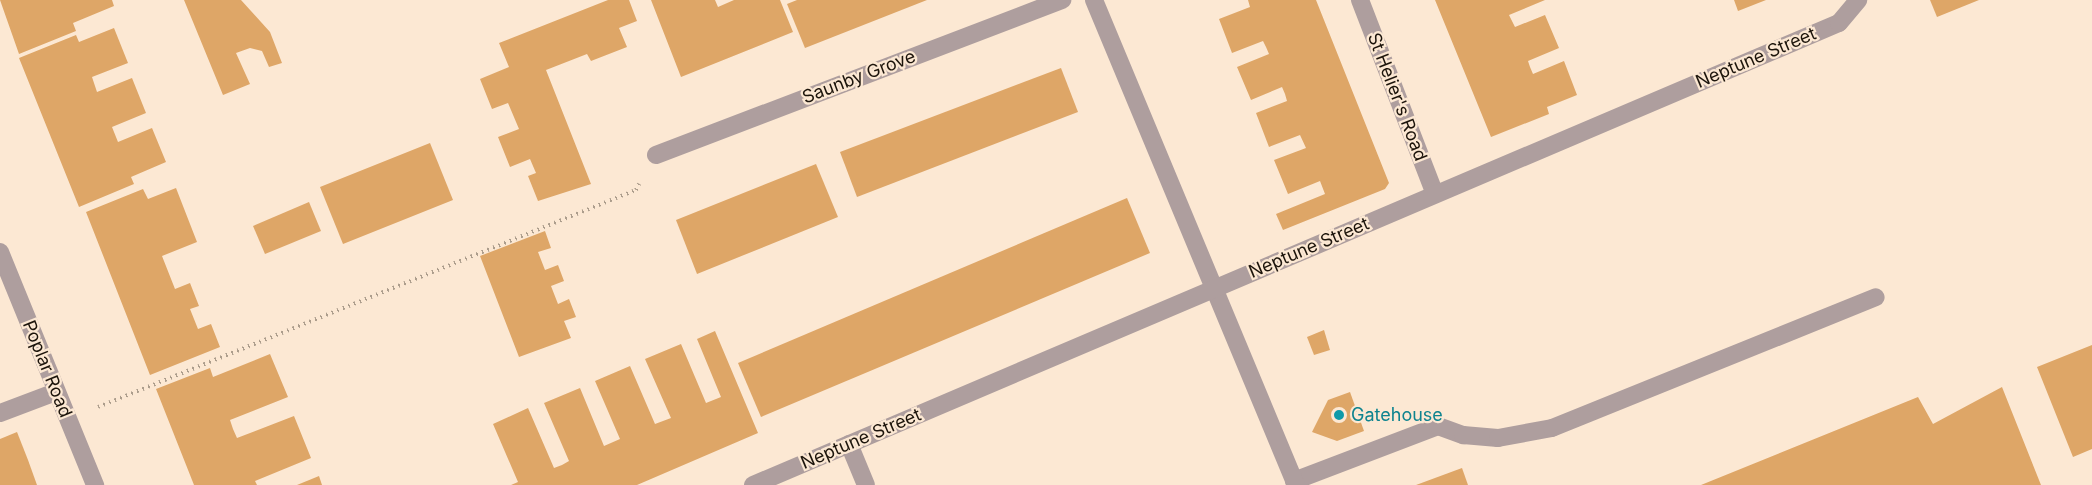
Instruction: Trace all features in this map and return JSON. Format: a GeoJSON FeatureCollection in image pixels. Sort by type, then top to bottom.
{"type":"FeatureCollection","features":[{"type":"Feature","properties":{"kind":"street","name":"Saunby Grove"},"geometry":{"type":"LineString","coordinates":[[656,155],[1062,0]]}},
{"type":"Feature","properties":{"kind":"street"},"geometry":{"type":"LineString","coordinates":[[1094,0],[1295,483],[1438,426],[1463,435],[1498,438],[1552,428],[1876,297]]}},
{"type":"Feature","properties":{"kind":"street","name":"St Helier's Road"},"geometry":{"type":"LineString","coordinates":[[1360,0],[1435,194]]}},
{"type":"Feature","properties":{"kind":"street","name":"Neptune Street"},"geometry":{"type":"LineString","coordinates":[[753,485],[1839,23],[1858,1]]}},
{"type":"Feature","properties":{"kind":"street","name":"Poplar Road"},"geometry":{"type":"LineString","coordinates":[[0,252],[95,485]]}},
{"type":"Feature","properties":{"kind":"street"},"geometry":{"type":"LineString","coordinates":[[0,413],[56,392]]}},
{"type":"Feature","properties":{"kind":"street"},"geometry":{"type":"LineString","coordinates":[[849,444],[866,485]]}},
{"type":"Feature","properties":{"kind":"path"},"geometry":{"type":"LineString","coordinates":[[68,420],[636,190],[656,155]]}},
{"type":"Feature","properties":{"kind":"building"},"geometry":{"type":"Polygon","coordinates":[[[0,0],[112,0],[114,6],[73,23],[76,31],[19,54],[0,0]]]}},
{"type":"Feature","properties":{"kind":"building"},"geometry":{"type":"Polygon","coordinates":[[[184,0],[241,0],[270,32],[282,63],[269,67],[262,51],[250,48],[236,53],[250,84],[223,95],[184,0]]]}},
{"type":"Feature","properties":{"kind":"building"},"geometry":{"type":"Polygon","coordinates":[[[608,0],[629,0],[637,21],[619,28],[627,47],[591,61],[587,54],[546,70],[591,184],[538,201],[528,176],[536,173],[530,159],[510,167],[498,137],[519,129],[508,103],[492,109],[480,79],[509,67],[499,43],[608,0]]]}},
{"type":"Feature","properties":{"kind":"building"},"geometry":{"type":"Polygon","coordinates":[[[651,0],[715,0],[718,7],[734,0],[780,0],[793,32],[681,77],[651,0]]]}},
{"type":"Feature","properties":{"kind":"building"},"geometry":{"type":"Polygon","coordinates":[[[797,0],[927,0],[805,48],[787,4],[797,0]]]}},
{"type":"Feature","properties":{"kind":"building"},"geometry":{"type":"Polygon","coordinates":[[[1248,0],[1316,0],[1389,183],[1385,189],[1283,230],[1276,214],[1325,194],[1320,181],[1288,194],[1274,160],[1306,148],[1300,135],[1269,147],[1256,113],[1287,101],[1285,94],[1282,87],[1251,100],[1237,67],[1269,54],[1263,41],[1232,53],[1219,19],[1250,7],[1248,0]]]}},
{"type":"Feature","properties":{"kind":"building"},"geometry":{"type":"Polygon","coordinates":[[[1435,0],[1545,0],[1509,15],[1515,27],[1545,15],[1559,48],[1528,61],[1530,67],[1533,74],[1564,61],[1577,95],[1547,107],[1549,114],[1491,137],[1435,0]]]}},
{"type":"Feature","properties":{"kind":"building"},"geometry":{"type":"Polygon","coordinates":[[[1734,0],[1766,0],[1738,11],[1734,0]]]}},
{"type":"Feature","properties":{"kind":"building"},"geometry":{"type":"Polygon","coordinates":[[[1930,0],[1979,0],[1937,17],[1930,0]]]}},
{"type":"Feature","properties":{"kind":"building"},"geometry":{"type":"Polygon","coordinates":[[[114,28],[128,63],[92,77],[97,92],[132,78],[146,113],[112,127],[118,142],[152,128],[166,162],[131,177],[134,184],[79,207],[19,58],[76,35],[79,42],[114,28]]]}},
{"type":"Feature","properties":{"kind":"building"},"geometry":{"type":"Polygon","coordinates":[[[1061,68],[1078,112],[857,197],[840,152],[1061,68]]]}},
{"type":"Feature","properties":{"kind":"building"},"geometry":{"type":"Polygon","coordinates":[[[430,143],[453,200],[343,244],[320,187],[430,143]]]}},
{"type":"Feature","properties":{"kind":"building"},"geometry":{"type":"Polygon","coordinates":[[[816,164],[838,217],[697,274],[676,220],[816,164]]]}},
{"type":"Feature","properties":{"kind":"building"},"geometry":{"type":"Polygon","coordinates":[[[176,188],[197,242],[162,256],[175,289],[190,283],[199,306],[190,309],[198,329],[211,324],[220,347],[150,375],[86,212],[143,189],[148,199],[176,188]]]}},
{"type":"Feature","properties":{"kind":"building"},"geometry":{"type":"Polygon","coordinates":[[[1127,198],[1150,253],[761,417],[738,363],[1127,198]]]}},
{"type":"Feature","properties":{"kind":"building"},"geometry":{"type":"Polygon","coordinates":[[[309,202],[321,231],[265,254],[253,226],[309,202]]]}},
{"type":"Feature","properties":{"kind":"building"},"geometry":{"type":"Polygon","coordinates":[[[545,231],[551,248],[538,252],[545,270],[558,265],[564,281],[551,286],[558,304],[569,299],[576,317],[564,321],[571,338],[519,357],[480,256],[545,231]]]}},
{"type":"Feature","properties":{"kind":"building"},"geometry":{"type":"Polygon","coordinates":[[[1324,330],[1330,350],[1314,355],[1307,337],[1324,330]]]}},
{"type":"Feature","properties":{"kind":"building"},"geometry":{"type":"Polygon","coordinates":[[[715,331],[758,433],[637,485],[511,485],[518,482],[493,424],[528,408],[554,468],[562,465],[569,461],[544,403],[580,388],[604,446],[620,439],[595,381],[630,366],[655,424],[671,418],[645,359],[681,344],[706,403],[721,397],[697,339],[715,331]]]}},
{"type":"Feature","properties":{"kind":"building"},"geometry":{"type":"Polygon","coordinates":[[[2092,345],[2092,449],[2073,457],[2037,367],[2092,345]]]}},
{"type":"Feature","properties":{"kind":"building"},"geometry":{"type":"Polygon","coordinates":[[[270,354],[288,397],[230,420],[233,429],[237,438],[294,416],[311,458],[255,481],[257,485],[194,485],[156,389],[210,368],[213,377],[270,354]]]}},
{"type":"Feature","properties":{"kind":"building"},"geometry":{"type":"Polygon","coordinates":[[[2002,387],[2041,485],[1701,485],[1918,397],[1933,424],[2002,387]]]}},
{"type":"Feature","properties":{"kind":"building","name":"Gatehouse"},"geometry":{"type":"Polygon","coordinates":[[[1350,392],[1364,431],[1337,441],[1312,432],[1328,400],[1350,392]]]}},
{"type":"Feature","properties":{"kind":"building"},"geometry":{"type":"Polygon","coordinates":[[[17,432],[37,485],[0,485],[0,439],[17,432]]]}},
{"type":"Feature","properties":{"kind":"building"},"geometry":{"type":"Polygon","coordinates":[[[1462,468],[1468,485],[1416,485],[1462,468]]]}},
{"type":"Feature","properties":{"kind":"building"},"geometry":{"type":"Polygon","coordinates":[[[319,476],[322,485],[297,485],[319,476]]]}},
{"type":"Feature","properties":{"kind":"place","name":"Gatehouse"},"geometry":{"type":"Point","coordinates":[1339,415]}}]}
